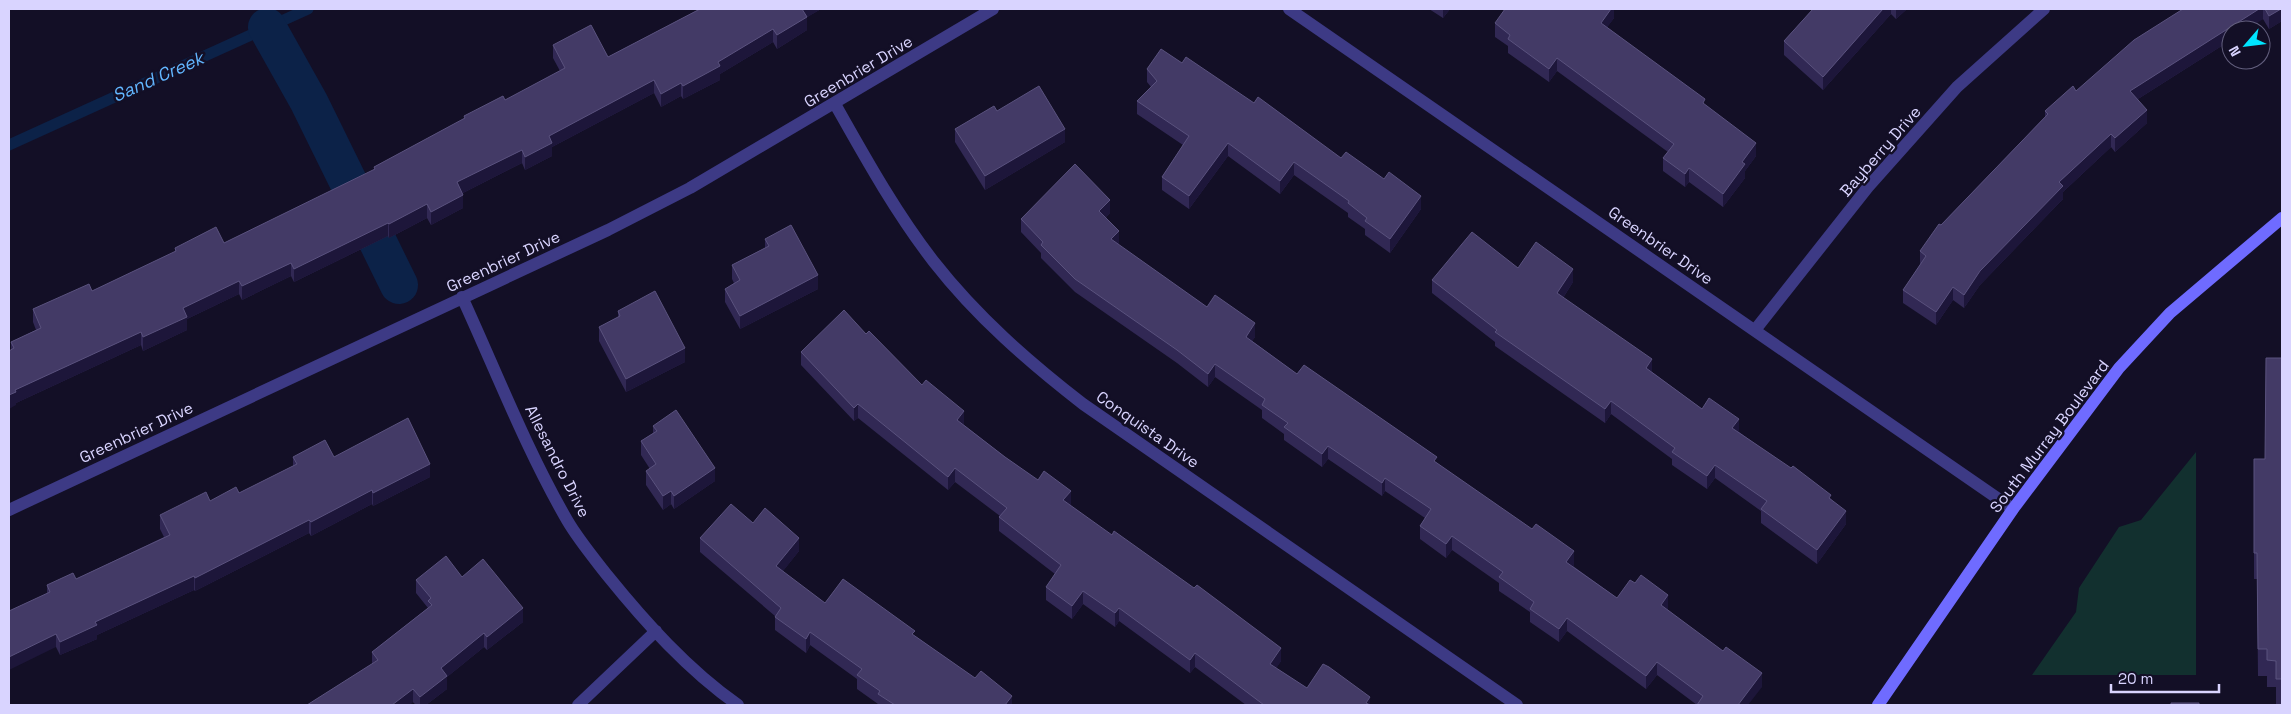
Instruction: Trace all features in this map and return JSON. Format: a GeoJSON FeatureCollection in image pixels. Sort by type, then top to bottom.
{"type":"FeatureCollection","features":[{"type":"Feature","properties":{"kind":"main road","name":"South Murray Boulevard"},"geometry":{"type":"LineString","coordinates":[[1878,705],[2013,509],[2119,368],[2170,313],[2282,218]]}},
{"type":"Feature","properties":{"kind":"street","name":"Greenbrier Drive"},"geometry":{"type":"LineString","coordinates":[[9,510],[608,230],[682,192],[835,104],[993,9]]}},
{"type":"Feature","properties":{"kind":"street","name":"Greenbrier Drive"},"geometry":{"type":"LineString","coordinates":[[1289,9],[2013,509]]}},
{"type":"Feature","properties":{"kind":"street","name":"Bayberry Drive"},"geometry":{"type":"LineString","coordinates":[[1755,330],[1868,187],[1957,87],[2044,9]]}},
{"type":"Feature","properties":{"kind":"street","name":"Conquista Drive"},"geometry":{"type":"LineString","coordinates":[[835,104],[882,187],[935,264],[997,331],[1034,366],[1083,404],[1517,705]]}},
{"type":"Feature","properties":{"kind":"street","name":"Allesandro Drive"},"geometry":{"type":"LineString","coordinates":[[462,297],[547,484],[568,522],[622,593],[656,631],[695,670],[738,705]]}},
{"type":"Feature","properties":{"kind":"street"},"geometry":{"type":"LineString","coordinates":[[578,705],[656,631]]}},
{"type":"Feature","properties":{"kind":"green space"},"geometry":{"type":"Polygon","coordinates":[[[2196,452],[2196,675],[2032,675],[2076,612],[2079,588],[2119,527],[2141,520],[2196,452]]]}},
{"type":"Feature","properties":{"kind":"building"},"geometry":{"type":"Polygon","coordinates":[[[700,9],[802,9],[807,17],[777,35],[773,29],[718,62],[720,66],[683,86],[681,83],[661,94],[654,80],[549,136],[552,143],[525,157],[522,150],[457,182],[463,195],[431,212],[427,204],[294,269],[291,263],[242,286],[239,281],[183,308],[187,317],[143,337],[141,332],[15,390],[16,392],[9,395],[9,351],[14,348],[11,342],[41,328],[33,309],[89,284],[92,291],[176,251],[175,248],[216,227],[224,243],[375,169],[374,167],[465,118],[464,116],[503,96],[505,100],[565,68],[553,45],[591,25],[608,57],[700,9]]]}},
{"type":"Feature","properties":{"kind":"building"},"geometry":{"type":"Polygon","coordinates":[[[1505,9],[1611,9],[1601,23],[1705,99],[1703,103],[1756,143],[1742,162],[1745,164],[1723,194],[1689,168],[1685,174],[1663,158],[1674,144],[1557,58],[1549,69],[1508,39],[1510,35],[1495,23],[1505,9]]]}},
{"type":"Feature","properties":{"kind":"building"},"geometry":{"type":"Polygon","coordinates":[[[1813,9],[1883,9],[1823,77],[1784,41],[1813,9]]]}},
{"type":"Feature","properties":{"kind":"building"},"geometry":{"type":"Polygon","coordinates":[[[2183,9],[2259,9],[2242,20],[2221,20],[2221,33],[2130,91],[2147,110],[2115,138],[2111,134],[2059,182],[2063,186],[1980,271],[1964,295],[1953,287],[1936,312],[1903,290],[1926,256],[1920,251],[1939,224],[1941,225],[2048,114],[2045,111],[2073,86],[2076,91],[2134,40],[2183,9]]]}},
{"type":"Feature","properties":{"kind":"building"},"geometry":{"type":"Polygon","coordinates":[[[2265,9],[2281,9],[2269,16],[2265,9]]]}},
{"type":"Feature","properties":{"kind":"building"},"geometry":{"type":"Polygon","coordinates":[[[1161,49],[1182,63],[1186,57],[1254,103],[1258,97],[1341,158],[1346,152],[1384,179],[1389,172],[1421,196],[1390,239],[1365,221],[1367,218],[1348,203],[1349,201],[1294,162],[1280,181],[1228,143],[1189,196],[1162,177],[1189,136],[1137,101],[1157,81],[1147,69],[1161,49]]]}},
{"type":"Feature","properties":{"kind":"building"},"geometry":{"type":"Polygon","coordinates":[[[1039,86],[1065,129],[985,176],[955,129],[994,106],[997,111],[1039,86]]]}},
{"type":"Feature","properties":{"kind":"building"},"geometry":{"type":"Polygon","coordinates":[[[1075,164],[1110,200],[1099,211],[1119,231],[1111,239],[1207,307],[1215,295],[1255,323],[1246,337],[1297,374],[1304,365],[1437,457],[1434,461],[1532,529],[1536,524],[1574,551],[1566,562],[1617,598],[1630,580],[1635,583],[1641,575],[1668,595],[1661,605],[1723,651],[1726,647],[1762,673],[1738,705],[1697,705],[1703,696],[1657,662],[1646,676],[1567,618],[1559,629],[1530,609],[1534,602],[1499,577],[1503,572],[1452,536],[1446,544],[1420,526],[1431,509],[1385,478],[1382,483],[1328,446],[1322,454],[1284,427],[1288,423],[1262,405],[1265,399],[1215,364],[1208,374],[1177,350],[1075,279],[1041,245],[1043,242],[1021,219],[1075,164]]]}},
{"type":"Feature","properties":{"kind":"building"},"geometry":{"type":"Polygon","coordinates":[[[791,225],[818,275],[740,316],[725,289],[740,280],[732,265],[769,246],[765,239],[791,225]]]}},
{"type":"Feature","properties":{"kind":"building"},"geometry":{"type":"Polygon","coordinates":[[[1472,232],[1518,268],[1536,242],[1573,269],[1557,293],[1652,359],[1646,368],[1702,409],[1709,398],[1739,419],[1732,428],[1791,468],[1793,466],[1831,495],[1829,498],[1846,511],[1817,550],[1761,509],[1767,501],[1715,465],[1707,476],[1672,452],[1675,448],[1611,401],[1605,409],[1495,332],[1497,330],[1432,280],[1472,232]]]}},
{"type":"Feature","properties":{"kind":"building"},"geometry":{"type":"Polygon","coordinates":[[[655,291],[685,348],[626,379],[599,327],[620,316],[618,311],[655,291]]]}},
{"type":"Feature","properties":{"kind":"building"},"geometry":{"type":"Polygon","coordinates":[[[844,310],[866,334],[869,331],[922,385],[926,380],[964,411],[957,420],[1038,480],[1044,471],[1071,491],[1063,500],[1112,535],[1114,531],[1194,588],[1197,585],[1281,648],[1270,664],[1307,688],[1323,664],[1370,697],[1366,703],[1370,705],[1264,705],[1195,653],[1190,660],[1119,608],[1115,613],[1083,591],[1072,606],[1046,587],[1061,565],[999,517],[1007,508],[955,468],[948,477],[858,404],[854,408],[801,352],[844,310]]]}},
{"type":"Feature","properties":{"kind":"building"},"geometry":{"type":"Polygon","coordinates":[[[2266,358],[2282,358],[2282,679],[2276,679],[2276,661],[2267,660],[2267,649],[2258,649],[2257,553],[2254,553],[2254,459],[2265,459],[2266,358]]]}},
{"type":"Feature","properties":{"kind":"building"},"geometry":{"type":"Polygon","coordinates":[[[676,410],[715,468],[674,496],[671,491],[663,496],[646,471],[656,464],[641,441],[657,431],[653,426],[676,410]]]}},
{"type":"Feature","properties":{"kind":"building"},"geometry":{"type":"Polygon","coordinates":[[[408,418],[430,464],[373,493],[372,490],[311,522],[309,520],[195,578],[194,576],[95,622],[97,625],[60,642],[56,634],[9,657],[9,611],[50,592],[47,585],[73,573],[76,579],[170,535],[160,515],[206,492],[210,501],[236,487],[239,493],[297,464],[293,457],[325,440],[334,457],[408,418]]]}},
{"type":"Feature","properties":{"kind":"building"},"geometry":{"type":"Polygon","coordinates":[[[731,504],[753,523],[765,508],[799,538],[776,566],[825,603],[843,579],[915,631],[912,634],[975,678],[981,671],[1012,696],[1005,705],[895,705],[878,694],[880,691],[857,675],[862,669],[810,632],[806,639],[775,617],[781,608],[700,538],[731,504]]]}},
{"type":"Feature","properties":{"kind":"building"},"geometry":{"type":"Polygon","coordinates":[[[446,556],[462,577],[483,559],[523,608],[487,637],[484,633],[441,668],[447,676],[420,697],[413,689],[392,705],[307,705],[378,660],[372,652],[432,605],[428,601],[431,598],[416,580],[446,556]]]}},
{"type":"Feature","properties":{"kind":"building"},"geometry":{"type":"Polygon","coordinates":[[[2171,703],[2199,703],[2199,705],[2171,705],[2171,703]]]}},
{"type":"Feature","properties":{"kind":"waterway","name":"Sand Creek"},"geometry":{"type":"LineString","coordinates":[[9,145],[308,9]]}},
{"type":"Feature","properties":{"kind":"waterway"},"geometry":{"type":"LineString","coordinates":[[267,27],[309,102],[399,285]]}}]}
